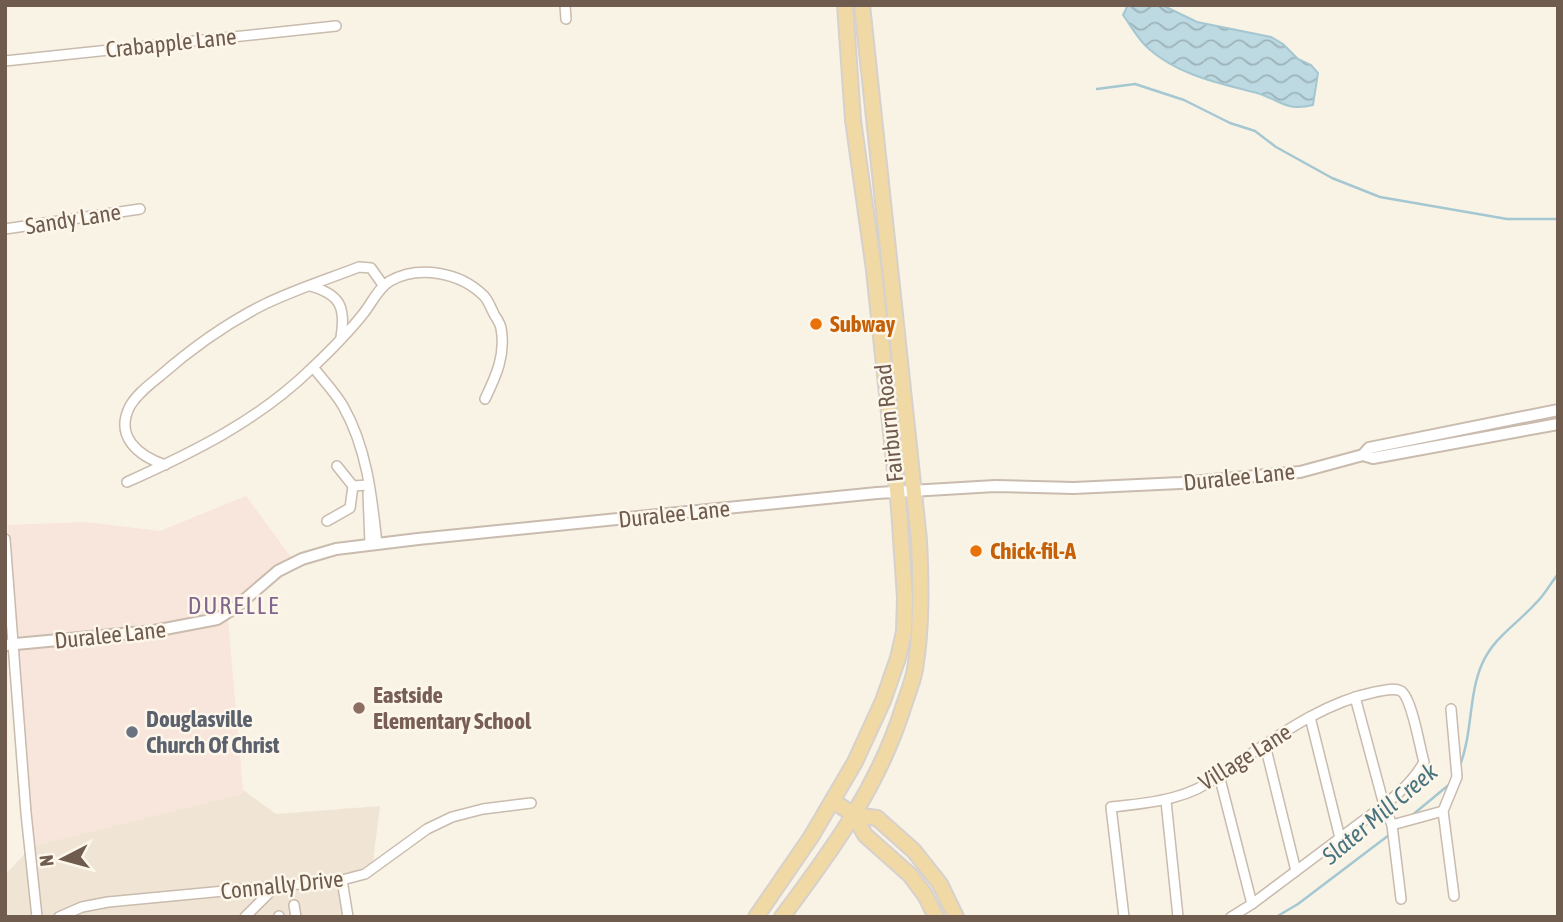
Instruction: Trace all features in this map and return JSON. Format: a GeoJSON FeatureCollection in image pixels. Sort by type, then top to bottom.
{"type":"FeatureCollection","features":[{"type":"Feature","properties":{"kind":"main road","name":"Fairburn Road"},"geometry":{"type":"LineString","coordinates":[[755,917],[782,881],[855,762],[878,713],[898,658],[904,632],[905,598],[897,492],[874,270],[853,120],[845,5]]}},
{"type":"Feature","properties":{"kind":"main road","name":"Fairburn Road"},"geometry":{"type":"LineString","coordinates":[[782,917],[854,816],[885,760],[915,670],[921,575],[862,5]]}},
{"type":"Feature","properties":{"kind":"main road"},"geometry":{"type":"LineString","coordinates":[[833,801],[854,816],[865,835],[910,875],[925,895],[936,917]]}},
{"type":"Feature","properties":{"kind":"main road"},"geometry":{"type":"LineString","coordinates":[[854,816],[877,818],[914,851],[940,884],[956,917]]}},
{"type":"Feature","properties":{"kind":"street"},"geometry":{"type":"LineString","coordinates":[[565,5],[566,19]]}},
{"type":"Feature","properties":{"kind":"street","name":"Crabapple Lane"},"geometry":{"type":"LineString","coordinates":[[5,61],[336,26]]}},
{"type":"Feature","properties":{"kind":"street","name":"Sandy Lane"},"geometry":{"type":"LineString","coordinates":[[5,229],[141,209]]}},
{"type":"Feature","properties":{"kind":"street"},"geometry":{"type":"LineString","coordinates":[[164,465],[140,454],[132,445],[127,433],[127,413],[138,396],[181,358],[214,334],[266,304],[359,267],[371,268],[383,285]]}},
{"type":"Feature","properties":{"kind":"street"},"geometry":{"type":"LineString","coordinates":[[127,482],[202,448],[294,385],[341,339],[383,285],[413,273],[435,272],[464,282],[485,297],[501,326],[502,354],[499,368],[485,399]]}},
{"type":"Feature","properties":{"kind":"street"},"geometry":{"type":"LineString","coordinates":[[308,286],[325,290],[337,300],[344,319],[341,339]]}},
{"type":"Feature","properties":{"kind":"street"},"geometry":{"type":"LineString","coordinates":[[313,367],[342,404],[363,452],[368,485],[366,503],[373,544]]}},
{"type":"Feature","properties":{"kind":"street","name":"Duralee Lane"},"geometry":{"type":"LineString","coordinates":[[1363,455],[1369,448],[1558,410]]}},
{"type":"Feature","properties":{"kind":"street","name":"Duralee Lane"},"geometry":{"type":"LineString","coordinates":[[9,645],[154,631],[216,619],[236,607],[278,571],[302,559],[336,549],[897,492],[995,486],[1074,488],[1181,483],[1300,472],[1363,455],[1374,458],[1558,424]]}},
{"type":"Feature","properties":{"kind":"street"},"geometry":{"type":"LineString","coordinates":[[327,521],[350,508],[353,486],[337,466]]}},
{"type":"Feature","properties":{"kind":"street"},"geometry":{"type":"LineString","coordinates":[[353,486],[368,485]]}},
{"type":"Feature","properties":{"kind":"street"},"geometry":{"type":"LineString","coordinates":[[5,539],[9,645],[37,917]]}},
{"type":"Feature","properties":{"kind":"street","name":"Village Lane"},"geometry":{"type":"LineString","coordinates":[[1124,917],[1111,807],[1167,801],[1208,784],[1310,717],[1355,696],[1392,689],[1406,696],[1424,762],[1410,783],[1384,805]]}},
{"type":"Feature","properties":{"kind":"street"},"geometry":{"type":"LineString","coordinates":[[1355,696],[1384,805],[1392,825],[1401,899]]}},
{"type":"Feature","properties":{"kind":"street"},"geometry":{"type":"LineString","coordinates":[[1451,709],[1457,777],[1443,811],[1454,896]]}},
{"type":"Feature","properties":{"kind":"street"},"geometry":{"type":"LineString","coordinates":[[1310,717],[1340,838]]}},
{"type":"Feature","properties":{"kind":"street"},"geometry":{"type":"LineString","coordinates":[[1265,745],[1296,871]]}},
{"type":"Feature","properties":{"kind":"street"},"geometry":{"type":"LineString","coordinates":[[1219,775],[1252,904]]}},
{"type":"Feature","properties":{"kind":"street"},"geometry":{"type":"LineString","coordinates":[[1167,801],[1178,917]]}},
{"type":"Feature","properties":{"kind":"street","name":"Connally Drive"},"geometry":{"type":"LineString","coordinates":[[59,917],[82,907],[108,902],[342,880],[365,874],[427,829],[452,817],[482,809],[531,803]]}},
{"type":"Feature","properties":{"kind":"street"},"geometry":{"type":"LineString","coordinates":[[1231,917],[1384,805]]}},
{"type":"Feature","properties":{"kind":"street"},"geometry":{"type":"LineString","coordinates":[[1392,825],[1443,811]]}},
{"type":"Feature","properties":{"kind":"street"},"geometry":{"type":"LineString","coordinates":[[342,880],[348,917]]}},
{"type":"Feature","properties":{"kind":"street"},"geometry":{"type":"LineString","coordinates":[[245,917],[274,888]]}},
{"type":"Feature","properties":{"kind":"street"},"geometry":{"type":"LineString","coordinates":[[294,905],[296,917]]}},
{"type":"Feature","properties":{"kind":"shaded area"},"geometry":{"type":"Polygon","coordinates":[[[246,496],[294,561],[227,609],[243,790],[241,794],[32,846],[16,706],[8,525],[86,522],[160,531],[246,496]]]}},
{"type":"Feature","properties":{"kind":"shaded area"},"geometry":{"type":"Polygon","coordinates":[[[243,790],[276,814],[380,806],[373,862],[342,880],[346,917],[5,917],[5,875],[32,846],[240,794],[243,790]]]}},
{"type":"Feature","properties":{"kind":"water"},"geometry":{"type":"Polygon","coordinates":[[[1128,5],[1162,5],[1197,22],[1271,37],[1318,73],[1313,105],[1290,106],[1174,66],[1138,38],[1123,15],[1128,5]]]}},
{"type":"Feature","properties":{"kind":"waterway"},"geometry":{"type":"LineString","coordinates":[[1097,89],[1135,84],[1184,100],[1230,123],[1255,131],[1276,147],[1332,178],[1380,197],[1507,219],[1558,219]]}},
{"type":"Feature","properties":{"kind":"waterway","name":"Slater Mill Creek"},"geometry":{"type":"LineString","coordinates":[[1459,768],[1467,742],[1474,689],[1482,664],[1493,646],[1538,601],[1558,574]]}},
{"type":"Feature","properties":{"kind":"waterway","name":"Slater Mill Creek"},"geometry":{"type":"LineString","coordinates":[[1410,817],[1451,783]]}},
{"type":"Feature","properties":{"kind":"waterway","name":"Slater Mill Creek"},"geometry":{"type":"LineString","coordinates":[[1276,917],[1298,904],[1389,835]]}},
{"type":"Feature","properties":{"kind":"place","name":"Subway"},"geometry":{"type":"Point","coordinates":[816,324]}},
{"type":"Feature","properties":{"kind":"place","name":"Chick-fil-A"},"geometry":{"type":"Point","coordinates":[976,551]}},
{"type":"Feature","properties":{"kind":"place","name":"Eastside Elementary School"},"geometry":{"type":"Point","coordinates":[359,708]}},
{"type":"Feature","properties":{"kind":"place","name":"Douglasville Church Of Christ"},"geometry":{"type":"Point","coordinates":[132,732]}},
{"type":"Feature","properties":{"kind":"district","name":"DURELLE"},"geometry":{"type":"Point","coordinates":[234,606]}}]}
